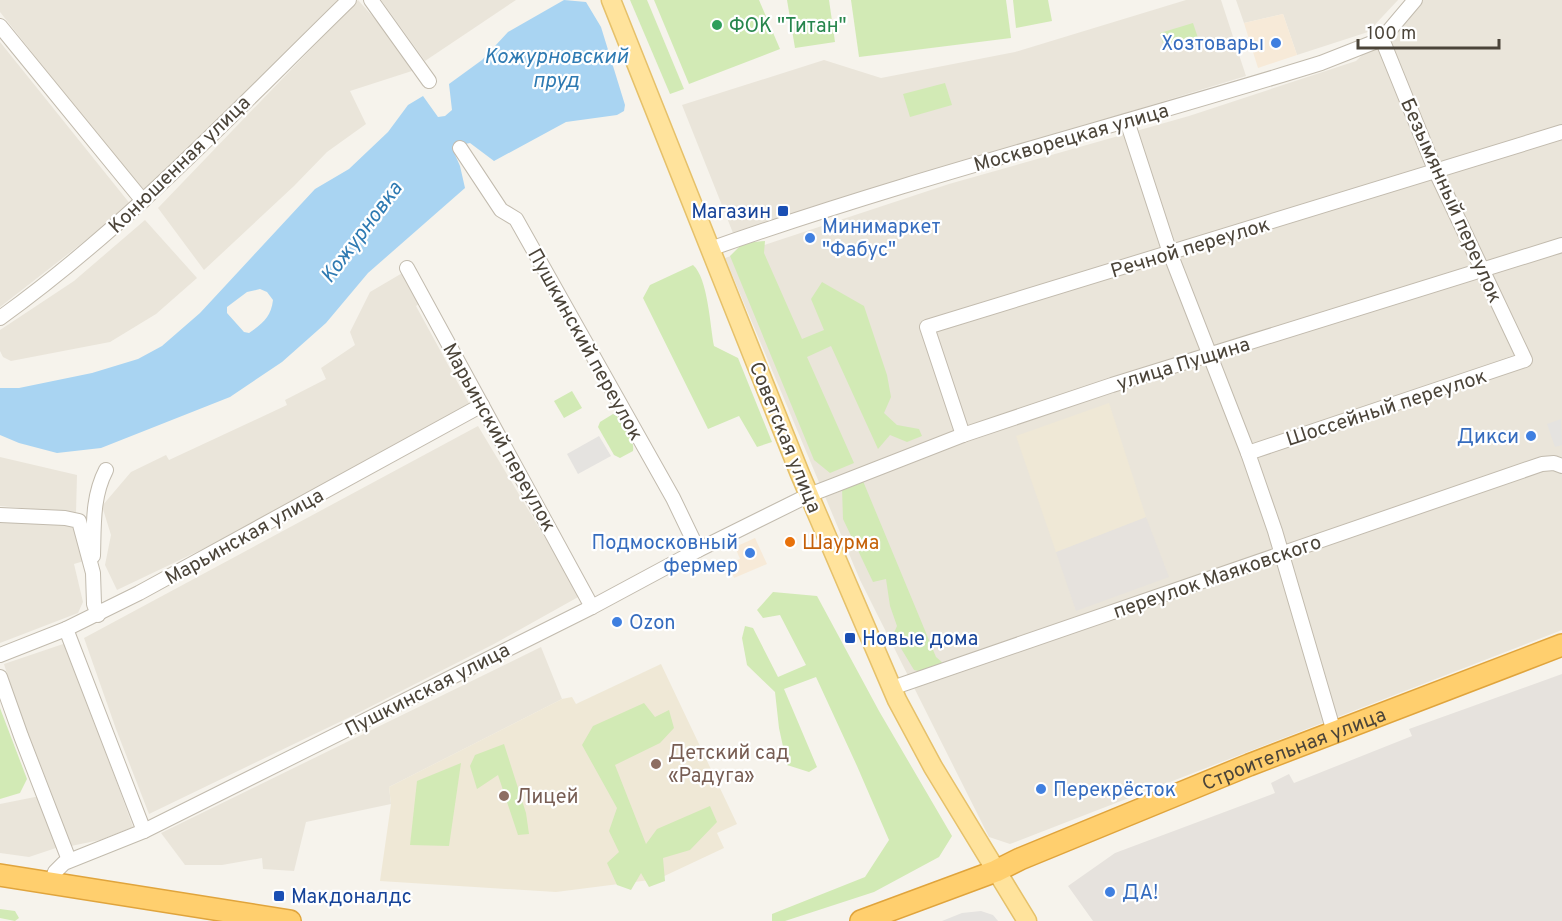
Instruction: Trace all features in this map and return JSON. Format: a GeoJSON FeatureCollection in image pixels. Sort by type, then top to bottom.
{"type":"FeatureCollection","features":[{"type":"Feature","properties":{"kind":"highway","name":"Строительная улица"},"geometry":{"type":"LineString","coordinates":[[861,921],[996,871],[1152,804],[1562,645]]}},
{"type":"Feature","properties":{"kind":"highway"},"geometry":{"type":"LineString","coordinates":[[0,875],[290,921]]}},
{"type":"Feature","properties":{"kind":"main road","name":"Советская улица"},"geometry":{"type":"LineString","coordinates":[[611,0],[809,495],[892,688],[933,767],[1027,921]]}},
{"type":"Feature","properties":{"kind":"street","name":"Конюшенная улица"},"geometry":{"type":"LineString","coordinates":[[0,318],[88,251],[349,0]]}},
{"type":"Feature","properties":{"kind":"street"},"geometry":{"type":"LineString","coordinates":[[371,0],[429,81]]}},
{"type":"Feature","properties":{"kind":"street","name":"Москворецкая улица"},"geometry":{"type":"LineString","coordinates":[[710,249],[842,205],[1321,63],[1382,39],[1415,0]]}},
{"type":"Feature","properties":{"kind":"street"},"geometry":{"type":"LineString","coordinates":[[0,26],[142,201]]}},
{"type":"Feature","properties":{"kind":"street","name":"Безымянный переулок"},"geometry":{"type":"LineString","coordinates":[[1382,39],[1436,172],[1525,360]]}},
{"type":"Feature","properties":{"kind":"street"},"geometry":{"type":"LineString","coordinates":[[1127,121],[1170,253],[1248,453],[1282,552],[1334,732]]}},
{"type":"Feature","properties":{"kind":"street","name":"Речной переулок"},"geometry":{"type":"LineString","coordinates":[[963,435],[927,327],[1562,132]]}},
{"type":"Feature","properties":{"kind":"street","name":"Пушкинский переулок"},"geometry":{"type":"LineString","coordinates":[[460,148],[501,210],[516,219],[661,477],[698,550]]}},
{"type":"Feature","properties":{"kind":"street","name":"улица Пущина"},"geometry":{"type":"LineString","coordinates":[[809,495],[963,435],[1562,245]]}},
{"type":"Feature","properties":{"kind":"street","name":"Марьинский переулок"},"geometry":{"type":"LineString","coordinates":[[407,268],[592,607]]}},
{"type":"Feature","properties":{"kind":"street","name":"Шоссейный переулок"},"geometry":{"type":"LineString","coordinates":[[1248,453],[1525,360]]}},
{"type":"Feature","properties":{"kind":"street","name":"Марьинская улица"},"geometry":{"type":"LineString","coordinates":[[0,655],[98,615],[482,405]]}},
{"type":"Feature","properties":{"kind":"street","name":"переулок Маяковского"},"geometry":{"type":"LineString","coordinates":[[892,688],[1542,464],[1554,463],[1562,466]]}},
{"type":"Feature","properties":{"kind":"street"},"geometry":{"type":"LineString","coordinates":[[98,615],[94,604],[94,514],[98,485],[106,470]]}},
{"type":"Feature","properties":{"kind":"street","name":"Пушкинская улица"},"geometry":{"type":"LineString","coordinates":[[69,860],[144,831],[592,607],[698,550],[809,495]]}},
{"type":"Feature","properties":{"kind":"street"},"geometry":{"type":"LineString","coordinates":[[0,515],[79,521],[93,573]]}},
{"type":"Feature","properties":{"kind":"street"},"geometry":{"type":"LineString","coordinates":[[66,629],[144,831]]}},
{"type":"Feature","properties":{"kind":"street"},"geometry":{"type":"LineString","coordinates":[[0,677],[69,860],[59,866],[51,884]]}},
{"type":"Feature","properties":{"kind":"shaded area"},"geometry":{"type":"Polygon","coordinates":[[[0,0],[340,0],[146,197],[0,12],[0,0]]]}},
{"type":"Feature","properties":{"kind":"shaded area"},"geometry":{"type":"Polygon","coordinates":[[[358,0],[401,48],[415,70],[350,91],[366,124],[327,152],[204,270],[158,208],[358,0]]]}},
{"type":"Feature","properties":{"kind":"shaded area"},"geometry":{"type":"Polygon","coordinates":[[[381,0],[516,0],[425,61],[381,0]]]}},
{"type":"Feature","properties":{"kind":"shaded area"},"geometry":{"type":"Polygon","coordinates":[[[1186,0],[1221,0],[1246,76],[733,233],[682,105],[824,60],[881,78],[1015,52],[1186,0]]]}},
{"type":"Feature","properties":{"kind":"shaded area"},"geometry":{"type":"Polygon","coordinates":[[[1236,0],[1398,0],[1368,32],[1297,55],[1283,14],[1244,23],[1236,0]]]}},
{"type":"Feature","properties":{"kind":"shaded area"},"geometry":{"type":"Polygon","coordinates":[[[1418,0],[1562,0],[1562,630],[1010,844],[989,837],[860,580],[725,258],[949,184],[1189,116],[1356,61],[1418,0]]]}},
{"type":"Feature","properties":{"kind":"shaded area"},"geometry":{"type":"Polygon","coordinates":[[[1283,14],[1297,55],[1258,68],[1244,23],[1283,14]]]}},
{"type":"Feature","properties":{"kind":"shaded area"},"geometry":{"type":"Polygon","coordinates":[[[0,42],[131,205],[0,307],[0,42]]]}},
{"type":"Feature","properties":{"kind":"shaded area"},"geometry":{"type":"Polygon","coordinates":[[[145,220],[197,278],[156,314],[110,342],[11,361],[3,357],[0,351],[0,330],[74,281],[145,220]]]}},
{"type":"Feature","properties":{"kind":"shaded area"},"geometry":{"type":"Polygon","coordinates":[[[404,272],[420,303],[416,306],[470,405],[207,547],[117,590],[105,565],[111,535],[102,506],[131,472],[166,455],[169,460],[287,405],[285,400],[326,379],[321,368],[355,345],[350,332],[370,292],[404,272]]]}},
{"type":"Feature","properties":{"kind":"shaded area"},"geometry":{"type":"Polygon","coordinates":[[[1109,403],[1146,517],[1056,552],[1016,436],[1109,403]]]}},
{"type":"Feature","properties":{"kind":"shaded area"},"geometry":{"type":"Polygon","coordinates":[[[1561,419],[1562,445],[1555,447],[1547,424],[1561,419]]]}},
{"type":"Feature","properties":{"kind":"shaded area"},"geometry":{"type":"Polygon","coordinates":[[[478,426],[580,596],[494,644],[352,716],[149,814],[84,638],[478,426]]]}},
{"type":"Feature","properties":{"kind":"shaded area"},"geometry":{"type":"Polygon","coordinates":[[[599,436],[611,456],[578,474],[567,454],[599,436]]]}},
{"type":"Feature","properties":{"kind":"shaded area"},"geometry":{"type":"Polygon","coordinates":[[[0,457],[77,475],[76,513],[0,506],[0,457]]]}},
{"type":"Feature","properties":{"kind":"shaded area"},"geometry":{"type":"Polygon","coordinates":[[[1146,517],[1169,577],[1076,611],[1056,552],[1146,517]]]}},
{"type":"Feature","properties":{"kind":"shaded area"},"geometry":{"type":"Polygon","coordinates":[[[0,521],[76,523],[84,561],[74,564],[83,602],[78,613],[0,643],[0,521]]]}},
{"type":"Feature","properties":{"kind":"shaded area","name":"Подмосковный фермер"},"geometry":{"type":"Polygon","coordinates":[[[755,538],[767,564],[734,578],[728,564],[740,559],[735,547],[755,538]]]}},
{"type":"Feature","properties":{"kind":"shaded area"},"geometry":{"type":"Polygon","coordinates":[[[66,643],[133,827],[100,840],[71,846],[29,744],[4,664],[66,643]]]}},
{"type":"Feature","properties":{"kind":"shaded area"},"geometry":{"type":"Polygon","coordinates":[[[541,647],[562,699],[389,787],[391,804],[306,822],[294,871],[263,869],[262,858],[222,865],[185,865],[161,833],[541,647]]]}},
{"type":"Feature","properties":{"kind":"shaded area","name":"Лицей"},"geometry":{"type":"Polygon","coordinates":[[[661,664],[737,824],[717,833],[724,848],[658,879],[556,892],[380,881],[391,804],[389,787],[562,699],[572,697],[576,704],[661,664]]]}},
{"type":"Feature","properties":{"kind":"shaded area"},"geometry":{"type":"Polygon","coordinates":[[[1562,674],[1562,921],[1093,921],[1068,886],[1115,853],[1275,793],[1271,783],[1289,774],[1294,783],[1412,736],[1409,729],[1562,674]]]}},
{"type":"Feature","properties":{"kind":"shaded area"},"geometry":{"type":"Polygon","coordinates":[[[40,796],[59,847],[29,857],[0,853],[0,804],[40,796]]]}},
{"type":"Feature","properties":{"kind":"shaded area"},"geometry":{"type":"Polygon","coordinates":[[[981,911],[993,915],[998,921],[942,921],[962,913],[981,911]]]}},
{"type":"Feature","properties":{"kind":"green space"},"geometry":{"type":"Polygon","coordinates":[[[630,0],[647,0],[684,89],[670,94],[630,0]]]}},
{"type":"Feature","properties":{"kind":"green space","name":"ФОК \"Титан\""},"geometry":{"type":"Polygon","coordinates":[[[654,0],[759,0],[780,49],[689,84],[654,0]]]}},
{"type":"Feature","properties":{"kind":"green space"},"geometry":{"type":"Polygon","coordinates":[[[787,0],[829,0],[835,42],[795,48],[787,0]]]}},
{"type":"Feature","properties":{"kind":"green space"},"geometry":{"type":"Polygon","coordinates":[[[851,0],[1006,0],[1011,38],[859,57],[851,0]]]}},
{"type":"Feature","properties":{"kind":"green space"},"geometry":{"type":"Polygon","coordinates":[[[1013,0],[1048,0],[1052,21],[1016,28],[1013,0]]]}},
{"type":"Feature","properties":{"kind":"green space"},"geometry":{"type":"Polygon","coordinates":[[[1193,23],[1198,38],[1164,47],[1160,33],[1193,23]]]}},
{"type":"Feature","properties":{"kind":"green space"},"geometry":{"type":"Polygon","coordinates":[[[945,83],[952,105],[910,117],[903,94],[945,83]]]}},
{"type":"Feature","properties":{"kind":"green space"},"geometry":{"type":"Polygon","coordinates":[[[765,241],[764,253],[802,339],[824,330],[811,299],[822,282],[864,306],[887,375],[891,397],[884,413],[897,425],[919,429],[922,436],[907,442],[890,435],[878,449],[831,346],[807,357],[854,463],[830,473],[814,460],[730,256],[743,243],[765,241]]]}},
{"type":"Feature","properties":{"kind":"green space"},"geometry":{"type":"Polygon","coordinates":[[[693,265],[698,271],[705,291],[714,346],[738,358],[772,442],[757,447],[739,416],[708,429],[643,298],[650,285],[693,265]]]}},
{"type":"Feature","properties":{"kind":"green space"},"geometry":{"type":"Polygon","coordinates":[[[572,391],[582,408],[564,418],[554,401],[572,391]]]}},
{"type":"Feature","properties":{"kind":"green space"},"geometry":{"type":"Polygon","coordinates":[[[613,414],[624,425],[633,447],[633,451],[620,458],[614,455],[598,427],[600,422],[613,414]]]}},
{"type":"Feature","properties":{"kind":"green space"},"geometry":{"type":"Polygon","coordinates":[[[863,481],[936,657],[944,664],[931,674],[914,670],[893,635],[897,626],[890,606],[886,579],[873,582],[843,519],[842,488],[863,481]]]}},
{"type":"Feature","properties":{"kind":"green space"},"geometry":{"type":"Polygon","coordinates":[[[773,592],[817,596],[879,711],[952,836],[939,857],[874,892],[785,921],[772,921],[772,914],[865,877],[889,840],[816,677],[784,689],[817,767],[809,772],[787,765],[779,728],[775,692],[747,665],[742,638],[745,626],[753,628],[778,677],[806,665],[780,615],[763,618],[757,610],[773,592]]]}},
{"type":"Feature","properties":{"kind":"green space"},"geometry":{"type":"Polygon","coordinates":[[[644,703],[655,717],[669,710],[674,728],[660,743],[615,765],[646,844],[657,829],[710,806],[717,822],[690,850],[663,858],[665,881],[649,887],[641,873],[631,890],[617,885],[607,863],[619,852],[609,831],[617,808],[582,745],[593,726],[644,703]]]}},
{"type":"Feature","properties":{"kind":"green space"},"geometry":{"type":"Polygon","coordinates":[[[0,708],[27,779],[20,793],[0,799],[0,708]]]}},
{"type":"Feature","properties":{"kind":"green space"},"geometry":{"type":"Polygon","coordinates":[[[504,744],[526,813],[529,834],[518,835],[498,775],[477,789],[470,766],[475,755],[504,744]]]}},
{"type":"Feature","properties":{"kind":"green space"},"geometry":{"type":"Polygon","coordinates":[[[461,763],[449,846],[410,845],[417,781],[461,763]]]}},
{"type":"Feature","properties":{"kind":"green space"},"geometry":{"type":"Polygon","coordinates":[[[0,909],[15,911],[19,918],[15,921],[0,918],[0,909]]]}},
{"type":"Feature","properties":{"kind":"water","name":"Кожурновский пруд"},"geometry":{"type":"Polygon","coordinates":[[[564,0],[586,2],[601,27],[625,105],[624,111],[617,115],[566,122],[494,161],[470,143],[460,145],[453,150],[460,166],[465,188],[368,273],[326,323],[282,362],[230,397],[101,448],[57,453],[19,443],[0,435],[0,388],[19,388],[92,373],[138,359],[162,346],[200,313],[315,189],[349,169],[388,132],[408,105],[423,96],[438,117],[445,116],[452,110],[449,84],[482,60],[508,32],[564,0]],[[260,289],[247,292],[227,307],[227,313],[244,332],[249,333],[268,315],[273,300],[267,292],[260,289]]]}},
{"type":"Feature","properties":{"kind":"place","name":"ФОК \"Титан\""},"geometry":{"type":"Point","coordinates":[717,25]}},
{"type":"Feature","properties":{"kind":"place","name":"Хозтовары"},"geometry":{"type":"Point","coordinates":[1276,43]}},
{"type":"Feature","properties":{"kind":"place","name":"Магазин"},"geometry":{"type":"Point","coordinates":[783,211]}},
{"type":"Feature","properties":{"kind":"place","name":"Минимаркет \"Фабус\""},"geometry":{"type":"Point","coordinates":[810,238]}},
{"type":"Feature","properties":{"kind":"place","name":"Дикси"},"geometry":{"type":"Point","coordinates":[1531,436]}},
{"type":"Feature","properties":{"kind":"place","name":"Шаурма"},"geometry":{"type":"Point","coordinates":[790,542]}},
{"type":"Feature","properties":{"kind":"place","name":"Подмосковный фермер"},"geometry":{"type":"Point","coordinates":[750,553]}},
{"type":"Feature","properties":{"kind":"place","name":"Ozon"},"geometry":{"type":"Point","coordinates":[617,622]}},
{"type":"Feature","properties":{"kind":"place","name":"Новые дома"},"geometry":{"type":"Point","coordinates":[850,638]}},
{"type":"Feature","properties":{"kind":"place","name":"Детский сад «Радуга»"},"geometry":{"type":"Point","coordinates":[656,764]}},
{"type":"Feature","properties":{"kind":"place","name":"Перекрёсток"},"geometry":{"type":"Point","coordinates":[1041,789]}},
{"type":"Feature","properties":{"kind":"place","name":"Лицей"},"geometry":{"type":"Point","coordinates":[504,796]}},
{"type":"Feature","properties":{"kind":"place","name":"ДА!"},"geometry":{"type":"Point","coordinates":[1110,892]}},
{"type":"Feature","properties":{"kind":"place","name":"Макдоналдс"},"geometry":{"type":"Point","coordinates":[279,896]}},
{"type":"Feature","properties":{"kind":"water label","name":"Кожурновка"},"geometry":{"type":"Point","coordinates":[361,232]}}]}
